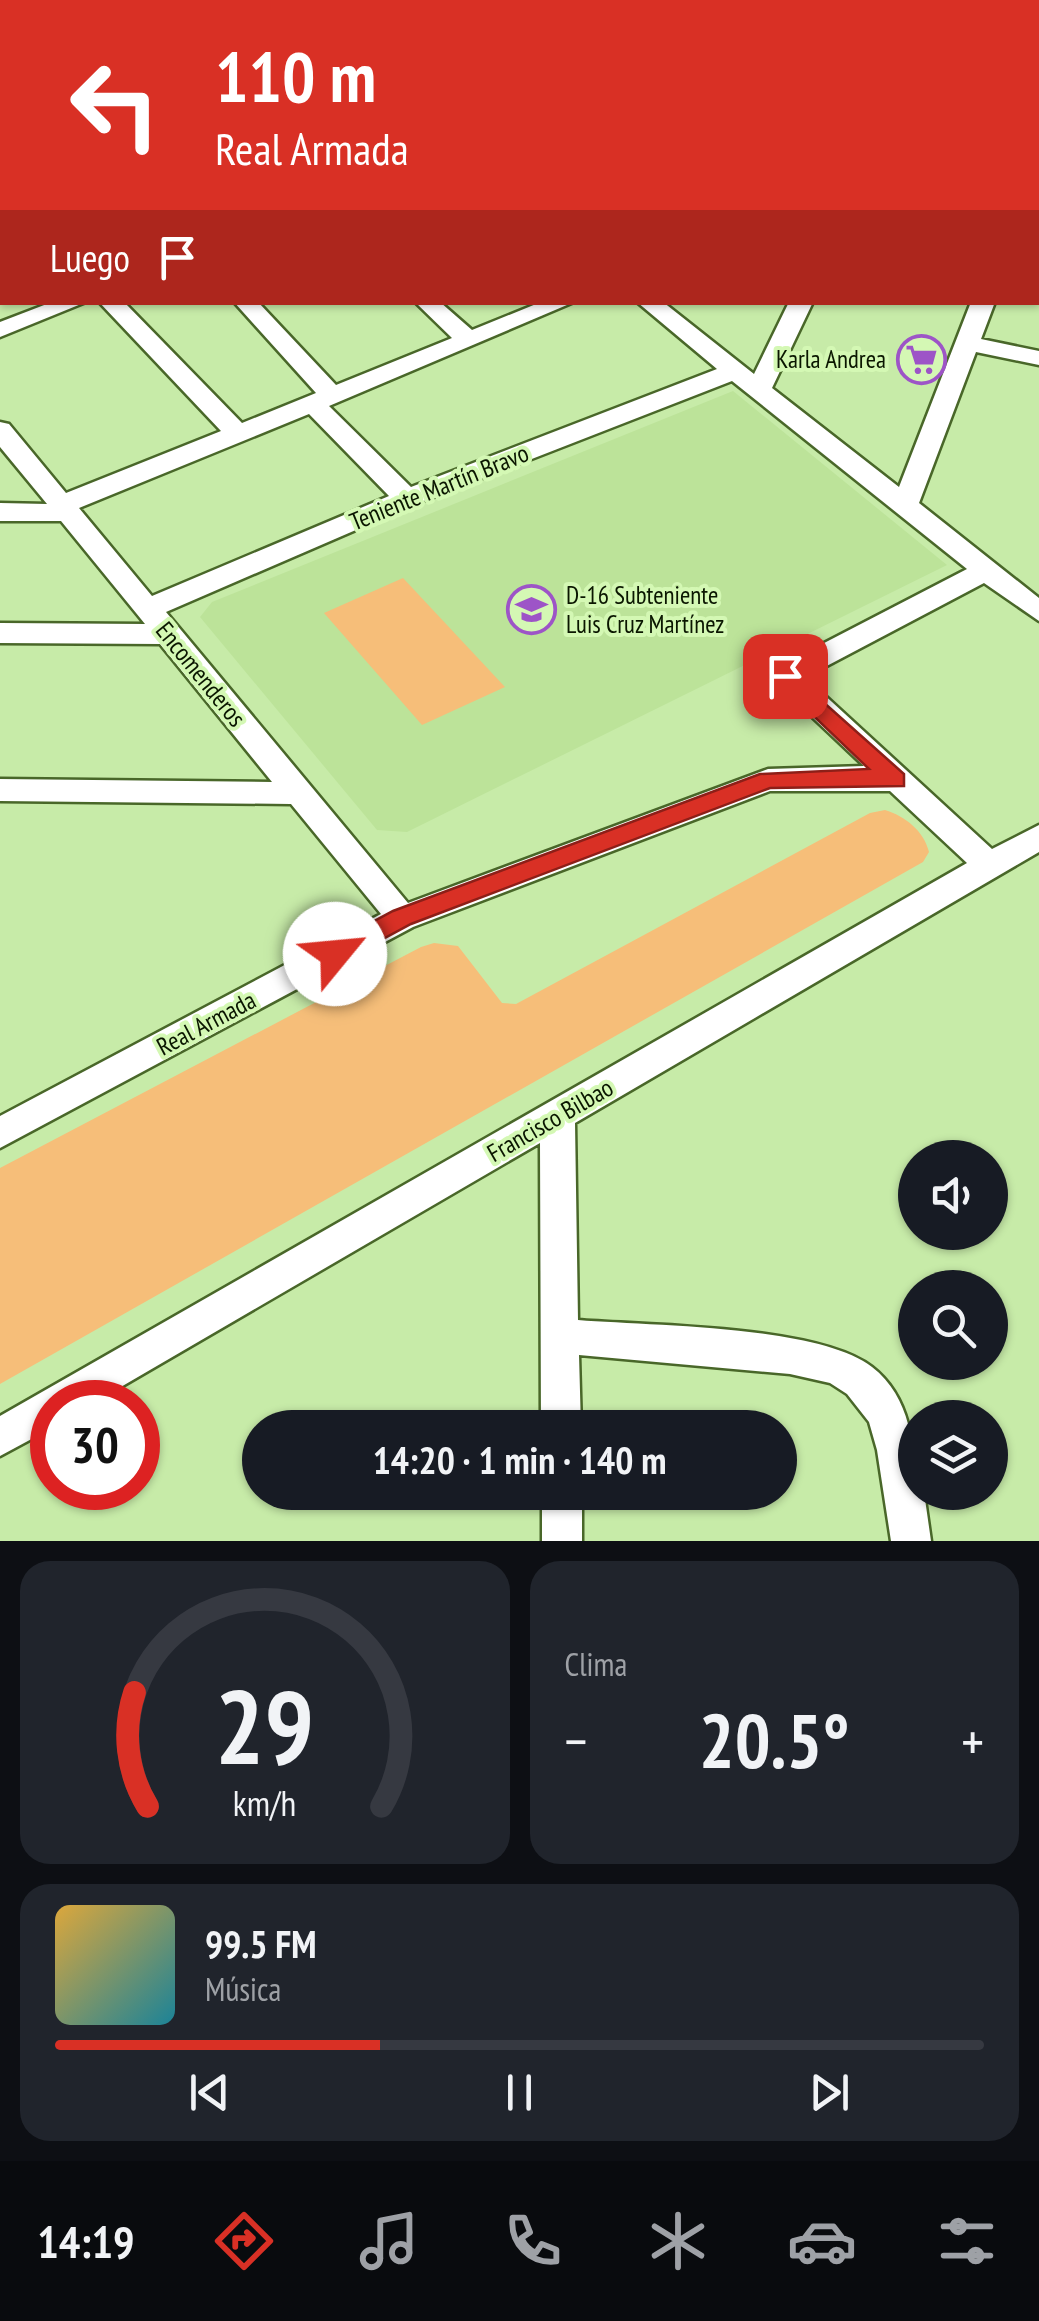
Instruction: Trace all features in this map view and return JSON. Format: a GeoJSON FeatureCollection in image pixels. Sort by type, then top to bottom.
{"type":"FeatureCollection","features":[{"type":"Feature","properties":{"kind":"street"},"geometry":{"type":"LineString","coordinates":[[0,330],[68,305]]}},
{"type":"Feature","properties":{"kind":"street"},"geometry":{"type":"LineString","coordinates":[[113,305],[236,432]]}},
{"type":"Feature","properties":{"kind":"street"},"geometry":{"type":"LineString","coordinates":[[246,305],[408,498]]}},
{"type":"Feature","properties":{"kind":"street"},"geometry":{"type":"LineString","coordinates":[[429,305],[468,340]]}},
{"type":"Feature","properties":{"kind":"street"},"geometry":{"type":"LineString","coordinates":[[0,512],[66,509],[236,432],[556,305]]}},
{"type":"Feature","properties":{"kind":"street"},"geometry":{"type":"LineString","coordinates":[[652,305],[986,570],[1034,601]]}},
{"type":"Feature","properties":{"kind":"street"},"geometry":{"type":"LineString","coordinates":[[758,390],[800,305]]}},
{"type":"Feature","properties":{"kind":"street"},"geometry":{"type":"LineString","coordinates":[[905,506],[982,305]]}},
{"type":"Feature","properties":{"kind":"street"},"geometry":{"type":"LineString","coordinates":[[968,343],[1039,358]]}},
{"type":"Feature","properties":{"kind":"street","name":"Teniente Martín Bravo"},"geometry":{"type":"LineString","coordinates":[[148,609],[408,498],[734,371]]}},
{"type":"Feature","properties":{"kind":"street","name":"Encomenderos"},"geometry":{"type":"LineString","coordinates":[[0,430],[402,918]]}},
{"type":"Feature","properties":{"kind":"street"},"geometry":{"type":"LineString","coordinates":[[986,570],[798,669],[896,780],[989,865]]}},
{"type":"Feature","properties":{"kind":"street"},"geometry":{"type":"LineString","coordinates":[[0,633],[168,634]]}},
{"type":"Feature","properties":{"kind":"street","name":"Real Armada"},"geometry":{"type":"LineString","coordinates":[[0,1133],[402,918],[768,780],[863,776],[896,780]]}},
{"type":"Feature","properties":{"kind":"street"},"geometry":{"type":"LineString","coordinates":[[0,790],[299,793]]}},
{"type":"Feature","properties":{"kind":"street","name":"Francisco Bilbao"},"geometry":{"type":"LineString","coordinates":[[98,1380],[1039,837]]}},
{"type":"Feature","properties":{"kind":"street"},"geometry":{"type":"LineString","coordinates":[[558,1115],[561,1410]]}},
{"type":"Feature","properties":{"kind":"street"},"geometry":{"type":"LineString","coordinates":[[560,1336],[790,1356],[838,1367],[862,1380],[886,1414],[897,1450],[911,1541]]}},
{"type":"Feature","properties":{"kind":"street"},"geometry":{"type":"LineString","coordinates":[[0,1438],[30,1420]]}},
{"type":"Feature","properties":{"kind":"street"},"geometry":{"type":"LineString","coordinates":[[562,1510],[562,1541]]}},
{"type":"Feature","properties":{"kind":"shaded area","name":"D-16 Subteniente Luis Cruz Martínez"},"geometry":{"type":"Polygon","coordinates":[[[733,391],[947,565],[407,832],[377,830],[200,617],[212,602],[733,391]]]}},
{"type":"Feature","properties":{"kind":"shaded area"},"geometry":{"type":"Polygon","coordinates":[[[403,578],[505,687],[422,725],[324,613],[403,578]]]}},
{"type":"Feature","properties":{"kind":"shaded area"},"geometry":{"type":"Polygon","coordinates":[[[885,810],[906,820],[923,837],[929,852],[923,862],[0,1384],[0,1168],[421,947],[434,943],[458,946],[502,1003],[516,1004],[870,813],[885,810]]]}},
{"type":"Feature","properties":{"kind":"place","name":"Karla Andrea"},"geometry":{"type":"Point","coordinates":[921,359]}},
{"type":"Feature","properties":{"kind":"place","name":"D-16 Subteniente Luis Cruz Martínez"},"geometry":{"type":"Point","coordinates":[531,609]}},
{"type":"Feature","properties":{"kind":"route"},"geometry":{"type":"LineString","coordinates":[[335,954],[402,918],[768,780],[863,776],[896,780],[785,676]]}}]}
